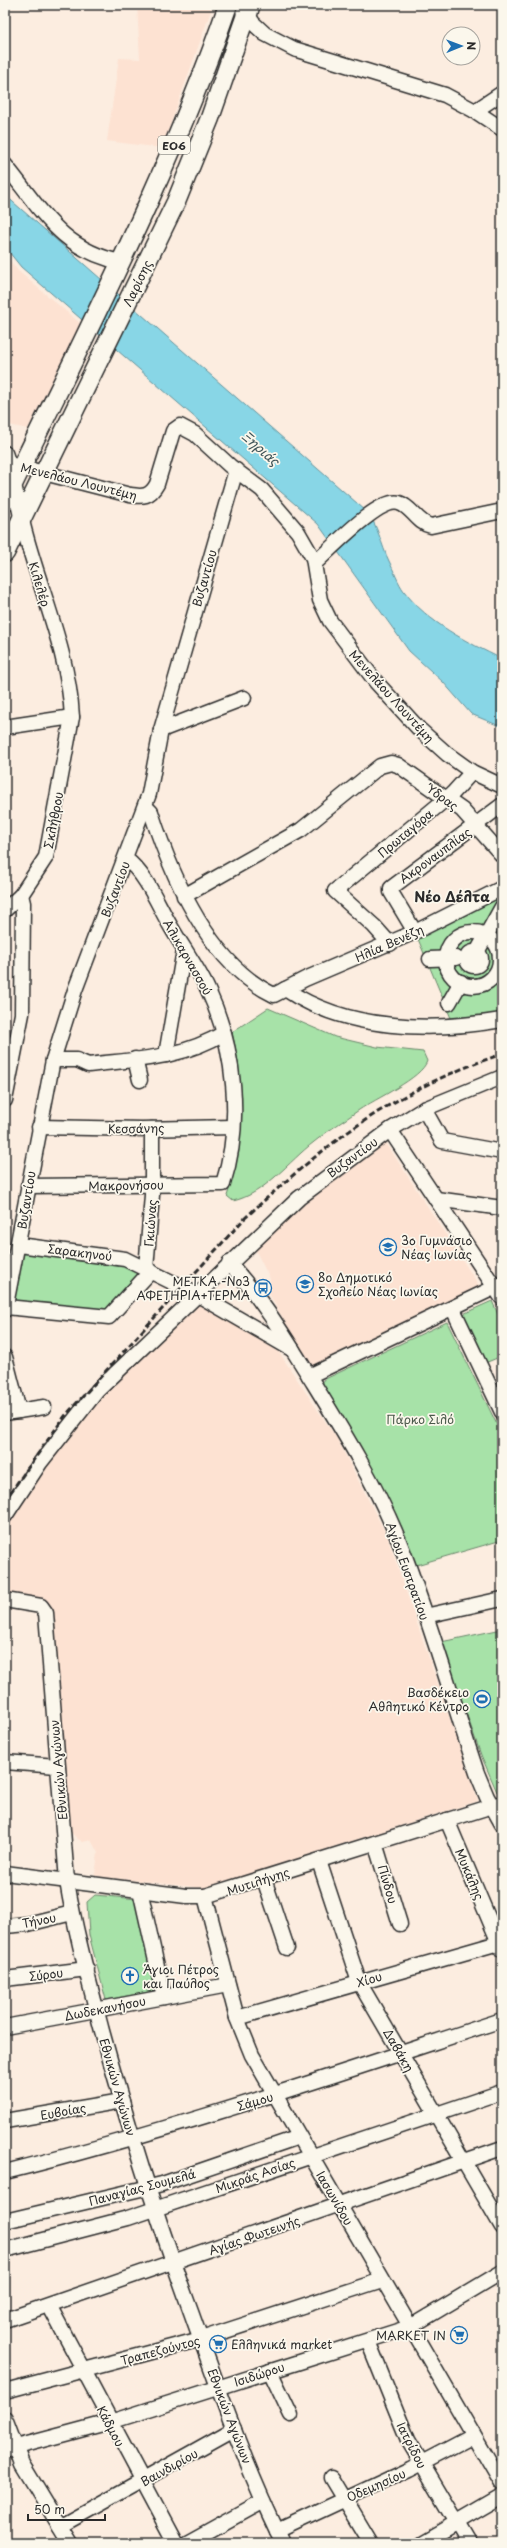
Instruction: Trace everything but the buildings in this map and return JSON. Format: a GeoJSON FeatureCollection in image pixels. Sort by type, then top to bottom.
{"type":"FeatureCollection","features":[{"type":"Feature","properties":{"kind":"main road","name":"Λαρίσης"},"geometry":{"type":"LineString","coordinates":[[5,501],[13,483],[12,461],[84,337],[112,281],[171,152],[241,7]]}},
{"type":"Feature","properties":{"kind":"main road","name":"Λαρίσης"},"geometry":{"type":"LineString","coordinates":[[5,553],[133,293],[191,166],[241,7]]}},
{"type":"Feature","properties":{"kind":"street"},"geometry":{"type":"LineString","coordinates":[[241,7],[253,23],[264,34],[294,49],[445,95],[475,111],[502,129]]}},
{"type":"Feature","properties":{"kind":"street"},"geometry":{"type":"LineString","coordinates":[[475,111],[502,92]]}},
{"type":"Feature","properties":{"kind":"street"},"geometry":{"type":"LineString","coordinates":[[5,166],[65,238],[95,255],[121,262]]}},
{"type":"Feature","properties":{"kind":"street","name":"Μενελάου Λουντέμη"},"geometry":{"type":"LineString","coordinates":[[12,461],[44,473],[130,496],[143,497],[154,490],[173,430],[180,426],[195,434],[236,470],[262,490],[302,538],[315,563],[322,605],[334,628],[358,661],[428,738],[472,772],[502,786]]}},
{"type":"Feature","properties":{"kind":"street","name":"Βυζαντίου"},"geometry":{"type":"LineString","coordinates":[[5,1308],[19,1245],[39,1127],[54,1060],[76,990],[145,806],[153,777],[161,730],[236,470]]}},
{"type":"Feature","properties":{"kind":"street","name":"Κιλελέρ"},"geometry":{"type":"LineString","coordinates":[[13,483],[63,661],[70,695],[72,717]]}},
{"type":"Feature","properties":{"kind":"street"},"geometry":{"type":"LineString","coordinates":[[315,563],[367,516],[381,506],[390,502],[403,505],[423,524],[431,526],[502,511]]}},
{"type":"Feature","properties":{"kind":"street"},"geometry":{"type":"LineString","coordinates":[[161,730],[244,698]]}},
{"type":"Feature","properties":{"kind":"street"},"geometry":{"type":"LineString","coordinates":[[5,727],[72,717]]}},
{"type":"Feature","properties":{"kind":"street","name":"Σκλήθρου"},"geometry":{"type":"LineString","coordinates":[[5,910],[21,895],[46,857],[70,740],[72,717]]}},
{"type":"Feature","properties":{"kind":"street","name":"Ύδρας"},"geometry":{"type":"LineString","coordinates":[[184,896],[301,830],[380,766],[394,763],[446,798],[477,825],[502,855]]}},
{"type":"Feature","properties":{"kind":"street","name":"Πρωταγόρα"},"geometry":{"type":"LineString","coordinates":[[390,944],[374,926],[335,891],[446,798],[472,772]]}},
{"type":"Feature","properties":{"kind":"street","name":"Ακροναυπλίας"},"geometry":{"type":"LineString","coordinates":[[415,932],[391,892],[391,888],[502,805]]}},
{"type":"Feature","properties":{"kind":"street"},"geometry":{"type":"LineString","coordinates":[[145,806],[151,812],[168,863],[184,896],[230,962],[249,980],[322,1008],[374,1023],[446,1026],[502,1020]]}},
{"type":"Feature","properties":{"kind":"street","name":"Αλικαρνασσού"},"geometry":{"type":"LineString","coordinates":[[126,859],[141,875],[208,989],[224,1033],[232,1080],[233,1127],[223,1184]]}},
{"type":"Feature","properties":{"kind":"street","name":"Ηλία Βενέζη"},"geometry":{"type":"LineString","coordinates":[[280,992],[390,944],[502,888]]}},
{"type":"Feature","properties":{"kind":"street"},"geometry":{"type":"LineString","coordinates":[[5,1100],[22,1014],[23,903],[21,895]]}},
{"type":"Feature","properties":{"kind":"street"},"geometry":{"type":"LineString","coordinates":[[474,959],[502,907]]}},
{"type":"Feature","properties":{"kind":"street"},"geometry":{"type":"LineString","coordinates":[[448,916],[459,936]]}},
{"type":"Feature","properties":{"kind":"street"},"geometry":{"type":"LineString","coordinates":[[474,932],[486,936],[496,944],[501,959],[497,972],[487,982],[471,986],[461,982],[450,972],[447,958],[449,947],[459,936],[474,932]]}},
{"type":"Feature","properties":{"kind":"street"},"geometry":{"type":"LineString","coordinates":[[166,1055],[184,950]]}},
{"type":"Feature","properties":{"kind":"street"},"geometry":{"type":"LineString","coordinates":[[430,959],[474,959]]}},
{"type":"Feature","properties":{"kind":"street"},"geometry":{"type":"LineString","coordinates":[[474,959],[487,982]]}},
{"type":"Feature","properties":{"kind":"street"},"geometry":{"type":"LineString","coordinates":[[449,1003],[461,982]]}},
{"type":"Feature","properties":{"kind":"street"},"geometry":{"type":"LineString","coordinates":[[54,1060],[77,1060],[88,1065],[166,1055],[193,1050],[224,1033]]}},
{"type":"Feature","properties":{"kind":"street"},"geometry":{"type":"LineString","coordinates":[[135,1059],[140,1080]]}},
{"type":"Feature","properties":{"kind":"street","name":"Βυζαντίου"},"geometry":{"type":"LineString","coordinates":[[5,1516],[40,1463],[97,1391],[198,1295],[229,1263],[299,1198],[390,1130],[424,1109],[502,1077]]}},
{"type":"Feature","properties":{"kind":"street"},"geometry":{"type":"LineString","coordinates":[[424,1109],[442,1141],[502,1152]]}},
{"type":"Feature","properties":{"kind":"street","name":"Κεσσάνης"},"geometry":{"type":"LineString","coordinates":[[39,1127],[152,1129],[233,1127]]}},
{"type":"Feature","properties":{"kind":"street","name":"Γκιώνας"},"geometry":{"type":"LineString","coordinates":[[149,1270],[152,1129]]}},
{"type":"Feature","properties":{"kind":"street"},"geometry":{"type":"LineString","coordinates":[[309,1376],[453,1309],[500,1290],[436,1200],[390,1130]]}},
{"type":"Feature","properties":{"kind":"street","name":"Μακρονήσου"},"geometry":{"type":"LineString","coordinates":[[28,1186],[223,1184]]}},
{"type":"Feature","properties":{"kind":"street"},"geometry":{"type":"LineString","coordinates":[[436,1200],[502,1208]]}},
{"type":"Feature","properties":{"kind":"street","name":"Σαρακηνού"},"geometry":{"type":"LineString","coordinates":[[19,1245],[116,1256],[149,1270],[198,1295]]}},
{"type":"Feature","properties":{"kind":"street","name":"Αγίου Ευστρατίου"},"geometry":{"type":"LineString","coordinates":[[229,1263],[265,1304],[294,1350],[349,1443],[388,1516],[425,1616],[477,1773],[497,1805],[502,1824]]}},
{"type":"Feature","properties":{"kind":"street"},"geometry":{"type":"LineString","coordinates":[[5,1308],[109,1317],[149,1270]]}},
{"type":"Feature","properties":{"kind":"street"},"geometry":{"type":"LineString","coordinates":[[198,1295],[294,1350]]}},
{"type":"Feature","properties":{"kind":"street"},"geometry":{"type":"LineString","coordinates":[[453,1309],[502,1412]]}},
{"type":"Feature","properties":{"kind":"street"},"geometry":{"type":"LineString","coordinates":[[5,1357],[19,1411]]}},
{"type":"Feature","properties":{"kind":"street"},"geometry":{"type":"LineString","coordinates":[[5,1414],[44,1407]]}},
{"type":"Feature","properties":{"kind":"street"},"geometry":{"type":"LineString","coordinates":[[425,1616],[502,1599]]}},
{"type":"Feature","properties":{"kind":"street","name":"Εθνικών Αγώνων"},"geometry":{"type":"LineString","coordinates":[[5,1600],[36,1605],[44,1609],[57,1766],[72,1913],[132,2137],[155,2209],[173,2263],[234,2429],[263,2501],[280,2537]]}},
{"type":"Feature","properties":{"kind":"street"},"geometry":{"type":"LineString","coordinates":[[5,1762],[57,1766]]}},
{"type":"Feature","properties":{"kind":"street","name":"Μυτιλήνης"},"geometry":{"type":"LineString","coordinates":[[5,1873],[140,1890],[205,1896],[264,1879],[497,1805]]}},
{"type":"Feature","properties":{"kind":"street","name":"Μυκάλης"},"geometry":{"type":"LineString","coordinates":[[447,1820],[501,1945]]}},
{"type":"Feature","properties":{"kind":"street","name":"Πίνδου"},"geometry":{"type":"LineString","coordinates":[[375,1843],[400,1924]]}},
{"type":"Feature","properties":{"kind":"street","name":"Δαβάκη"},"geometry":{"type":"LineString","coordinates":[[319,1861],[359,1982],[502,2228]]}},
{"type":"Feature","properties":{"kind":"street"},"geometry":{"type":"LineString","coordinates":[[264,1879],[287,1948]]}},
{"type":"Feature","properties":{"kind":"street"},"geometry":{"type":"LineString","coordinates":[[140,1890],[164,1997]]}},
{"type":"Feature","properties":{"kind":"street","name":"Ιασωνίδου"},"geometry":{"type":"LineString","coordinates":[[205,1896],[237,2018],[252,2055],[502,2484]]}},
{"type":"Feature","properties":{"kind":"street","name":"Τήνου"},"geometry":{"type":"LineString","coordinates":[[5,1926],[28,1924],[72,1913]]}},
{"type":"Feature","properties":{"kind":"street","name":"Χίου"},"geometry":{"type":"LineString","coordinates":[[237,2018],[359,1982],[501,1945]]}},
{"type":"Feature","properties":{"kind":"street","name":"Σύρου"},"geometry":{"type":"LineString","coordinates":[[5,1979],[87,1969]]}},
{"type":"Feature","properties":{"kind":"street","name":"Δωδεκανήσου"},"geometry":{"type":"LineString","coordinates":[[5,2027],[228,1985]]}},
{"type":"Feature","properties":{"kind":"street","name":"Σάμου"},"geometry":{"type":"LineString","coordinates":[[5,2172],[275,2096],[502,2020]]}},
{"type":"Feature","properties":{"kind":"street","name":"Μικράς Ασίας"},"geometry":{"type":"LineString","coordinates":[[5,2250],[155,2209],[502,2092]]}},
{"type":"Feature","properties":{"kind":"street","name":"Ευβοίας"},"geometry":{"type":"LineString","coordinates":[[5,2121],[122,2101]]}},
{"type":"Feature","properties":{"kind":"street","name":"Παναγίας Σουμελά"},"geometry":{"type":"LineString","coordinates":[[5,2221],[148,2187],[299,2137]]}},
{"type":"Feature","properties":{"kind":"street","name":"Αγίας Φωτεινής"},"geometry":{"type":"LineString","coordinates":[[5,2320],[50,2307],[463,2160],[502,2148]]}},
{"type":"Feature","properties":{"kind":"street","name":"Ισιδώρου"},"geometry":{"type":"LineString","coordinates":[[10,2449],[110,2422],[410,2327],[502,2272]]}},
{"type":"Feature","properties":{"kind":"street","name":"Τραπεζούντος"},"geometry":{"type":"LineString","coordinates":[[5,2391],[201,2339],[382,2280]]}},
{"type":"Feature","properties":{"kind":"street","name":"Κάδμου"},"geometry":{"type":"LineString","coordinates":[[50,2307],[82,2370],[176,2543]]}},
{"type":"Feature","properties":{"kind":"street","name":"Ιατρίδου"},"geometry":{"type":"LineString","coordinates":[[368,2341],[401,2424],[421,2464],[469,2543]]}},
{"type":"Feature","properties":{"kind":"street"},"geometry":{"type":"LineString","coordinates":[[270,2371],[291,2415]]}},
{"type":"Feature","properties":{"kind":"street"},"geometry":{"type":"LineString","coordinates":[[5,2419],[10,2449],[22,2464],[70,2543]]}},
{"type":"Feature","properties":{"kind":"street","name":"Βαινδιρίου"},"geometry":{"type":"LineString","coordinates":[[60,2526],[142,2482],[234,2429]]}},
{"type":"Feature","properties":{"kind":"street","name":"Οδεμησίου"},"geometry":{"type":"LineString","coordinates":[[280,2537],[345,2498],[421,2464],[474,2436]]}},
{"type":"Feature","properties":{"kind":"street"},"geometry":{"type":"LineString","coordinates":[[332,2478],[372,2543]]}},
{"type":"Feature","properties":{"kind":"street"},"geometry":{"type":"LineString","coordinates":[[421,2543],[502,2496]]}},
{"type":"Feature","properties":{"kind":"street"},"geometry":{"type":"LineString","coordinates":[[187,2543],[263,2501]]}},
{"type":"Feature","properties":{"kind":"shaded area"},"geometry":{"type":"Polygon","coordinates":[[[137,5],[213,5],[162,148],[107,141],[119,58],[140,59],[137,5]]]}},
{"type":"Feature","properties":{"kind":"shaded area"},"geometry":{"type":"Polygon","coordinates":[[[5,254],[18,271],[81,324],[28,429],[5,424],[5,254]]]}},
{"type":"Feature","properties":{"kind":"shaded area","name":"3ο Γυμνάσιο Νέας Ιωνίας"},"geometry":{"type":"Polygon","coordinates":[[[386,1143],[480,1287],[310,1368],[267,1290],[270,1279],[255,1249],[301,1206],[386,1143]]]}},
{"type":"Feature","properties":{"kind":"shaded area"},"geometry":{"type":"Polygon","coordinates":[[[194,1302],[276,1348],[337,1439],[387,1536],[478,1801],[205,1888],[95,1876],[98,1853],[91,1840],[83,1842],[68,1830],[50,1605],[5,1593],[5,1523],[36,1477],[106,1389],[194,1302]]]}},
{"type":"Feature","properties":{"kind":"green space"},"geometry":{"type":"Polygon","coordinates":[[[502,894],[502,1018],[453,1023],[418,939],[502,894]]]}},
{"type":"Feature","properties":{"kind":"green space"},"geometry":{"type":"Polygon","coordinates":[[[268,1008],[335,1037],[377,1047],[423,1052],[427,1061],[423,1068],[408,1081],[359,1110],[319,1138],[256,1192],[233,1201],[227,1196],[233,1176],[240,1135],[241,1094],[232,1032],[268,1008]]]}},
{"type":"Feature","properties":{"kind":"green space"},"geometry":{"type":"Polygon","coordinates":[[[24,1252],[117,1263],[141,1275],[108,1314],[12,1301],[21,1254],[24,1252]]]}},
{"type":"Feature","properties":{"kind":"green space"},"geometry":{"type":"Polygon","coordinates":[[[492,1301],[502,1323],[502,1356],[485,1363],[463,1314],[492,1301]]]}},
{"type":"Feature","properties":{"kind":"green space","name":"Πάρκο Σιλό"},"geometry":{"type":"Polygon","coordinates":[[[447,1322],[502,1435],[502,1540],[413,1566],[404,1542],[373,1473],[323,1384],[323,1380],[447,1322]]]}},
{"type":"Feature","properties":{"kind":"green space","name":"Βασδέκειο Αθλητικό Κέντρο"},"geometry":{"type":"Polygon","coordinates":[[[502,1629],[502,1790],[497,1792],[481,1755],[441,1642],[502,1629]]]}},
{"type":"Feature","properties":{"kind":"green space"},"geometry":{"type":"Polygon","coordinates":[[[95,1895],[138,1899],[159,1990],[106,2000],[89,1935],[87,1902],[95,1895]]]}},
{"type":"Feature","properties":{"kind":"water","name":"Ξηριάς"},"geometry":{"type":"Polygon","coordinates":[[[5,195],[366,511],[374,522],[386,555],[400,584],[414,602],[425,613],[449,631],[502,659],[502,727],[471,714],[443,682],[409,651],[318,524],[21,267],[5,247],[5,195]]]}},
{"type":"Feature","properties":{"kind":"railway"},"geometry":{"type":"LineString","coordinates":[[5,1500],[65,1416],[244,1219],[274,1192],[333,1143],[395,1102],[428,1084],[463,1068],[502,1054]]}},
{"type":"Feature","properties":{"kind":"place","name":"3ο Γυμνάσιο Νέας Ιωνίας"},"geometry":{"type":"Point","coordinates":[388,1247]}},
{"type":"Feature","properties":{"kind":"place","name":"8ο Δημοτικό Σχολείο Νέας Ιωνίας"},"geometry":{"type":"Point","coordinates":[305,1284]}},
{"type":"Feature","properties":{"kind":"place","name":"ΜΕΤΚΑ -Νο3 ΑΦΕΤΗΡΙΑ+ΤΕΡΜΑ"},"geometry":{"type":"Point","coordinates":[263,1288]}},
{"type":"Feature","properties":{"kind":"place","name":"Βασδέκειο Αθλητικό Κέντρο"},"geometry":{"type":"Point","coordinates":[482,1699]}},
{"type":"Feature","properties":{"kind":"place","name":"Άγιοι Πέτρος και Παύλος"},"geometry":{"type":"Point","coordinates":[130,1976]}},
{"type":"Feature","properties":{"kind":"place","name":"MARKET IN"},"geometry":{"type":"Point","coordinates":[459,2335]}},
{"type":"Feature","properties":{"kind":"place","name":"Ελληνικά market"},"geometry":{"type":"Point","coordinates":[218,2344]}},
{"type":"Feature","properties":{"kind":"district","name":"Νέο Δέλτα"},"geometry":{"type":"Point","coordinates":[452,896]}}]}
